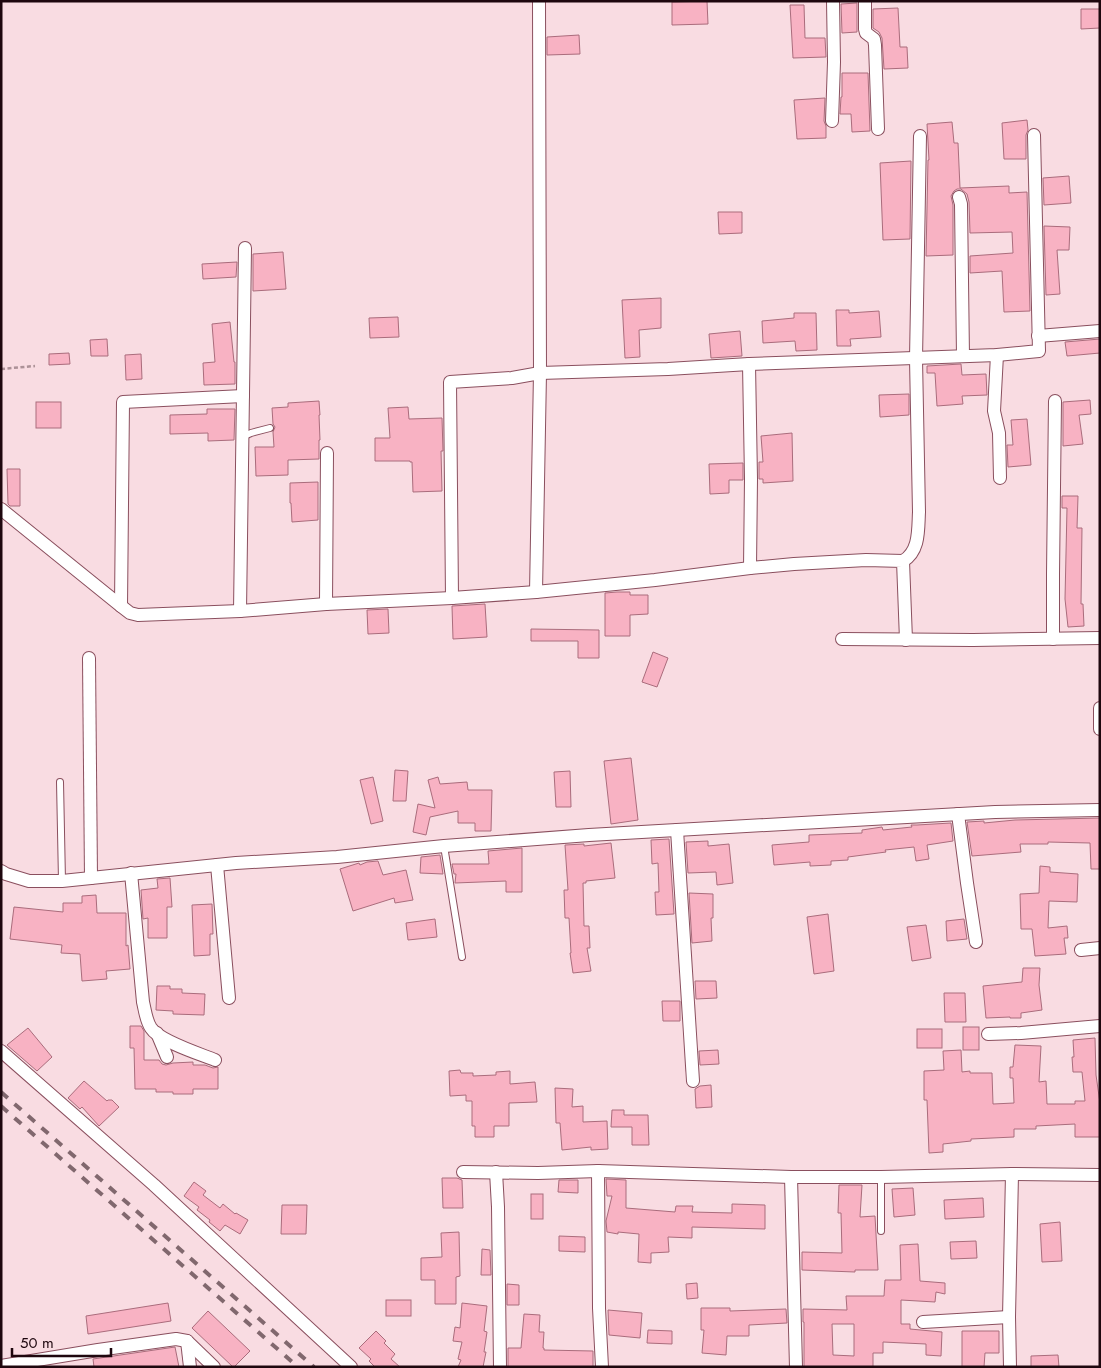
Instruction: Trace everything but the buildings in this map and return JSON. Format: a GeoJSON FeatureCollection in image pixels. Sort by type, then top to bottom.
{"type":"FeatureCollection","features":[{"type":"Feature","properties":{"kind":"street"},"geometry":{"type":"LineString","coordinates":[[536,592],[540,373],[539,1]]}},
{"type":"Feature","properties":{"kind":"street"},"geometry":{"type":"LineString","coordinates":[[832,121],[834,1]]}},
{"type":"Feature","properties":{"kind":"street"},"geometry":{"type":"LineString","coordinates":[[865,1],[865,29],[866,33],[874,39],[875,45],[878,129]]}},
{"type":"Feature","properties":{"kind":"street"},"geometry":{"type":"LineString","coordinates":[[452,598],[450,382],[512,378],[540,373],[916,359],[1040,351],[1038,336],[1034,135]]}},
{"type":"Feature","properties":{"kind":"street"},"geometry":{"type":"LineString","coordinates":[[1,509],[130,613],[138,615],[240,611],[326,604],[452,598],[536,592],[794,564],[848,561],[904,561],[914,550],[918,535],[919,512],[916,359],[920,136]]}},
{"type":"Feature","properties":{"kind":"street"},"geometry":{"type":"LineString","coordinates":[[959,197],[961,204],[963,356]]}},
{"type":"Feature","properties":{"kind":"street"},"geometry":{"type":"LineString","coordinates":[[240,611],[245,248]]}},
{"type":"Feature","properties":{"kind":"street"},"geometry":{"type":"LineString","coordinates":[[1038,336],[1100,331]]}},
{"type":"Feature","properties":{"kind":"street"},"geometry":{"type":"LineString","coordinates":[[997,355],[994,411],[999,434],[1000,478]]}},
{"type":"Feature","properties":{"kind":"street"},"geometry":{"type":"LineString","coordinates":[[749,364],[750,568]]}},
{"type":"Feature","properties":{"kind":"street"},"geometry":{"type":"LineString","coordinates":[[121,606],[123,402],[243,396]]}},
{"type":"Feature","properties":{"kind":"street"},"geometry":{"type":"LineString","coordinates":[[1053,639],[1055,401]]}},
{"type":"Feature","properties":{"kind":"street"},"geometry":{"type":"LineString","coordinates":[[326,604],[327,453]]}},
{"type":"Feature","properties":{"kind":"street"},"geometry":{"type":"LineString","coordinates":[[904,561],[906,640]]}},
{"type":"Feature","properties":{"kind":"street"},"geometry":{"type":"LineString","coordinates":[[842,639],[973,640],[1100,638]]}},
{"type":"Feature","properties":{"kind":"street"},"geometry":{"type":"LineString","coordinates":[[89,658],[91,878]]}},
{"type":"Feature","properties":{"kind":"street"},"geometry":{"type":"LineString","coordinates":[[1100,708],[1100,729]]}},
{"type":"Feature","properties":{"kind":"street"},"geometry":{"type":"LineString","coordinates":[[1,871],[29,881],[62,881],[217,865],[337,857],[444,846],[588,835],[995,812],[1100,810]]}},
{"type":"Feature","properties":{"kind":"street"},"geometry":{"type":"LineString","coordinates":[[958,814],[976,942]]}},
{"type":"Feature","properties":{"kind":"street"},"geometry":{"type":"LineString","coordinates":[[677,830],[693,1081]]}},
{"type":"Feature","properties":{"kind":"street"},"geometry":{"type":"LineString","coordinates":[[217,865],[229,998]]}},
{"type":"Feature","properties":{"kind":"street"},"geometry":{"type":"LineString","coordinates":[[131,873],[144,990],[151,1018],[167,1056]]}},
{"type":"Feature","properties":{"kind":"street"},"geometry":{"type":"LineString","coordinates":[[131,873],[143,1002],[151,1029],[160,1037],[215,1060]]}},
{"type":"Feature","properties":{"kind":"street"},"geometry":{"type":"LineString","coordinates":[[1081,950],[1100,948]]}},
{"type":"Feature","properties":{"kind":"street"},"geometry":{"type":"LineString","coordinates":[[988,1034],[1100,1026]]}},
{"type":"Feature","properties":{"kind":"street"},"geometry":{"type":"LineString","coordinates":[[1,1051],[154,1185],[351,1367]]}},
{"type":"Feature","properties":{"kind":"street"},"geometry":{"type":"LineString","coordinates":[[598,1171],[599,1308],[602,1367]]}},
{"type":"Feature","properties":{"kind":"street"},"geometry":{"type":"LineString","coordinates":[[463,1172],[538,1173],[598,1171],[791,1177],[1012,1174],[1100,1175]]}},
{"type":"Feature","properties":{"kind":"street"},"geometry":{"type":"LineString","coordinates":[[496,1172],[500,1367]]}},
{"type":"Feature","properties":{"kind":"street"},"geometry":{"type":"LineString","coordinates":[[1010,1367],[1009,1316],[1012,1174]]}},
{"type":"Feature","properties":{"kind":"street"},"geometry":{"type":"LineString","coordinates":[[791,1177],[796,1367]]}},
{"type":"Feature","properties":{"kind":"street"},"geometry":{"type":"LineString","coordinates":[[922,1322],[1009,1316]]}},
{"type":"Feature","properties":{"kind":"street"},"geometry":{"type":"LineString","coordinates":[[10,1366],[176,1339],[187,1341],[214,1367]]}},
{"type":"Feature","properties":{"kind":"street"},"geometry":{"type":"LineString","coordinates":[[187,1341],[190,1367]]}},
{"type":"Feature","properties":{"kind":"lane"},"geometry":{"type":"LineString","coordinates":[[242,437],[270,428]]}},
{"type":"Feature","properties":{"kind":"lane"},"geometry":{"type":"LineString","coordinates":[[60,782],[62,881]]}},
{"type":"Feature","properties":{"kind":"lane"},"geometry":{"type":"LineString","coordinates":[[444,846],[462,957]]}},
{"type":"Feature","properties":{"kind":"lane"},"geometry":{"type":"LineString","coordinates":[[881,1177],[881,1231]]}},
{"type":"Feature","properties":{"kind":"path"},"geometry":{"type":"LineString","coordinates":[[1,369],[35,366]]}},
{"type":"Feature","properties":{"kind":"railway"},"geometry":{"type":"LineString","coordinates":[[1,1092],[314,1367]]}},
{"type":"Feature","properties":{"kind":"railway"},"geometry":{"type":"LineString","coordinates":[[1,1106],[298,1367]]}}]}
